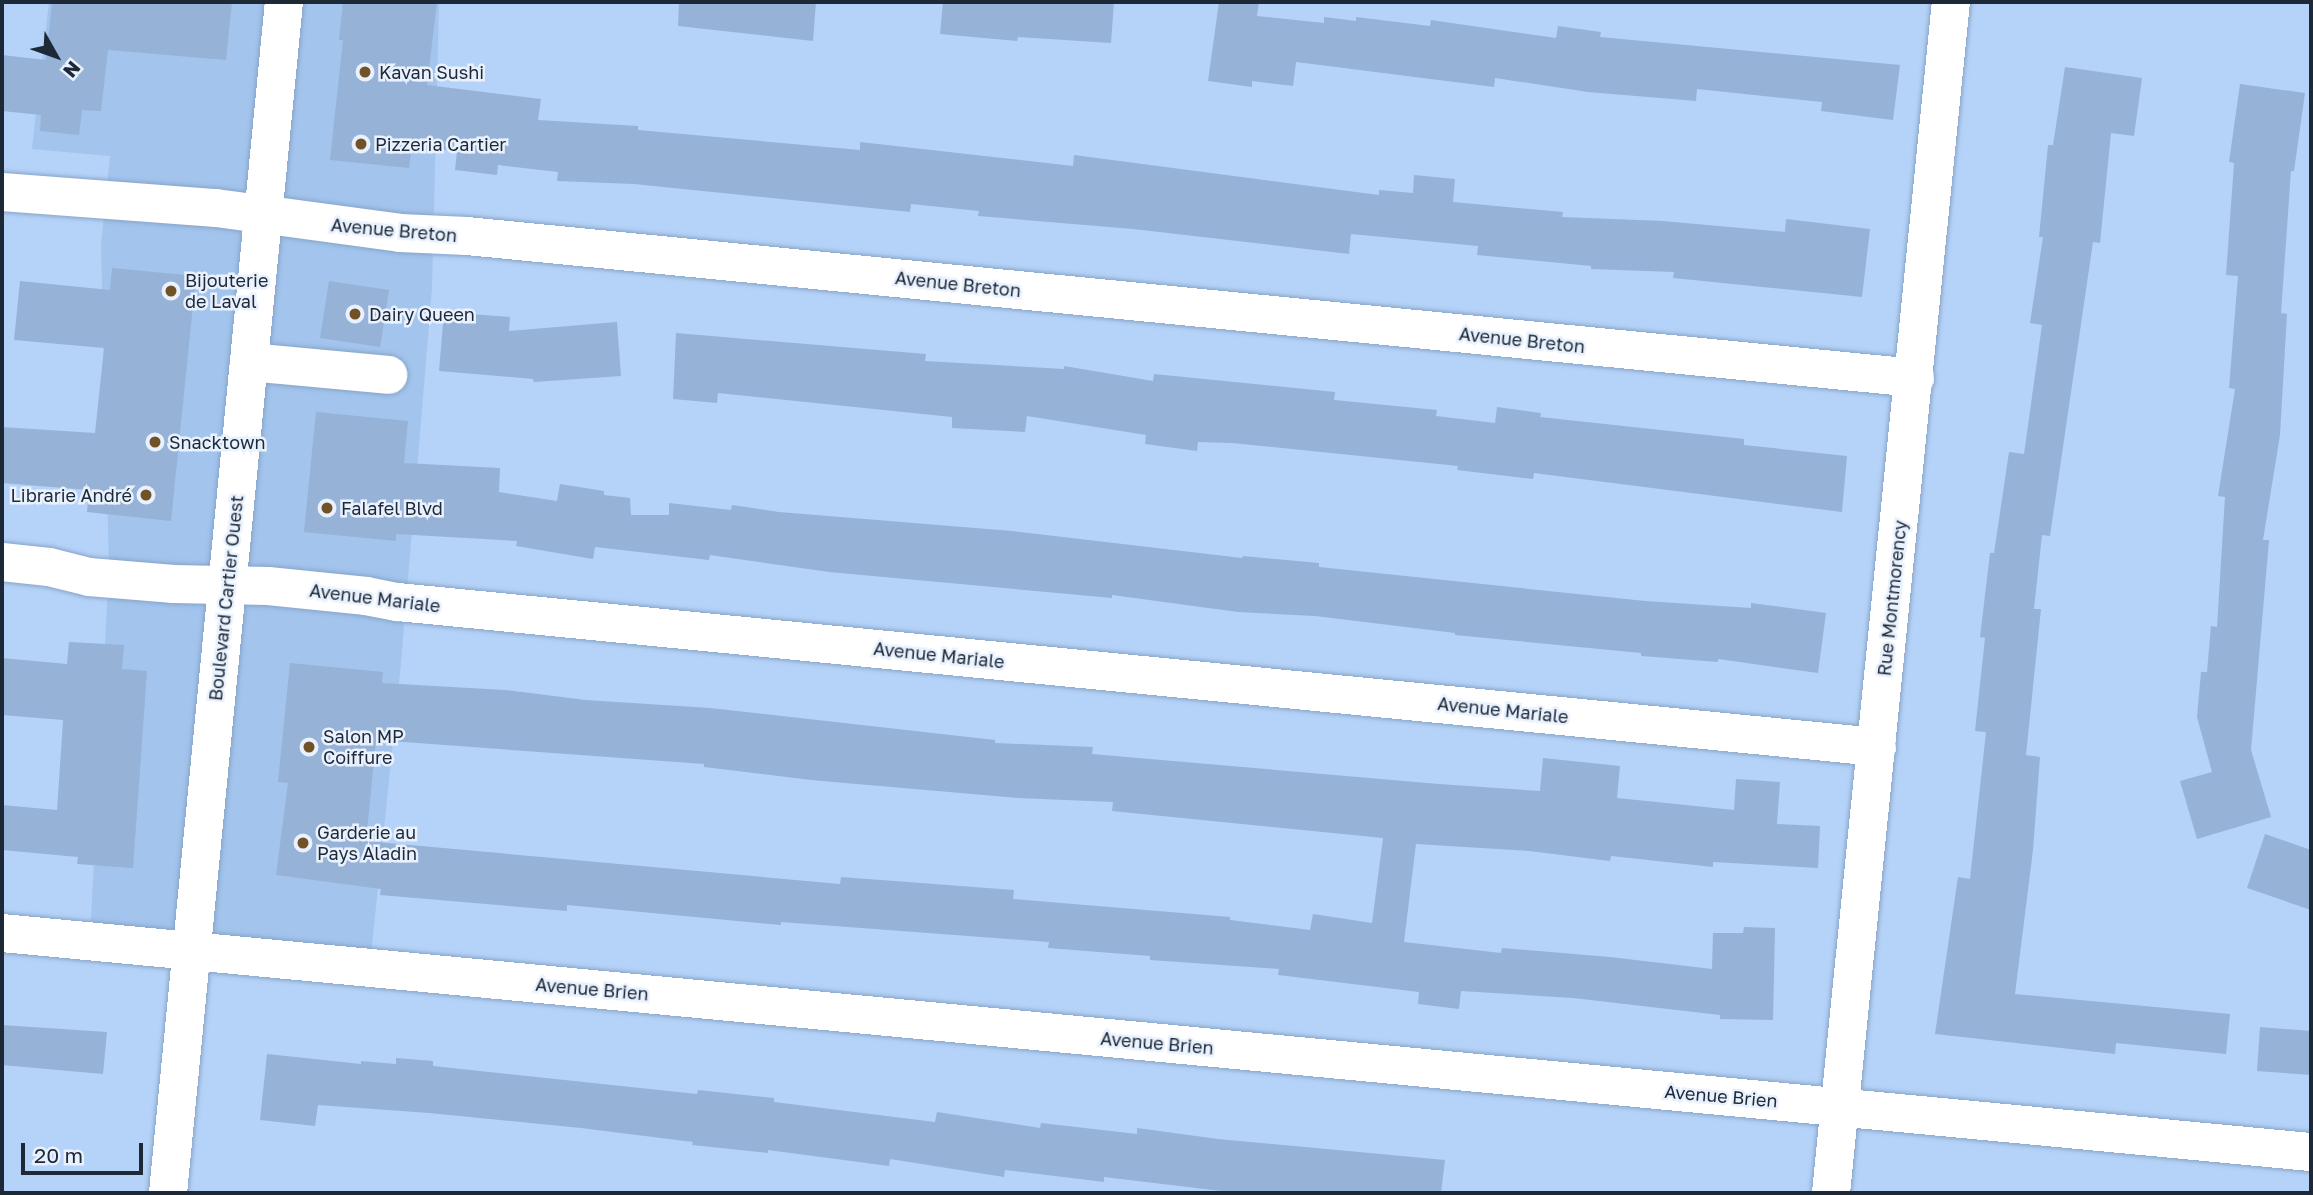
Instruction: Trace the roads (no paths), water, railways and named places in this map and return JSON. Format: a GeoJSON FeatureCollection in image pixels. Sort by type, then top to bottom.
{"type":"FeatureCollection","features":[{"type":"Feature","properties":{"kind":"street","name":"Boulevard Cartier Ouest"},"geometry":{"type":"LineString","coordinates":[[168,1193],[284,2]]}},
{"type":"Feature","properties":{"kind":"street","name":"Rue Montmorency"},"geometry":{"type":"LineString","coordinates":[[1831,1193],[1951,2]]}},
{"type":"Feature","properties":{"kind":"street","name":"Avenue Breton"},"geometry":{"type":"LineString","coordinates":[[2,192],[78,199],[104,197],[216,208],[427,236],[467,236],[1915,378]]}},
{"type":"Feature","properties":{"kind":"street"},"geometry":{"type":"LineString","coordinates":[[249,362],[388,375]]}},
{"type":"Feature","properties":{"kind":"street","name":"Avenue Mariale"},"geometry":{"type":"LineString","coordinates":[[2,562],[50,567],[89,578],[329,592],[398,603],[1877,747]]}},
{"type":"Feature","properties":{"kind":"street","name":"Avenue Brien"},"geometry":{"type":"LineString","coordinates":[[2,933],[2311,1152]]}},
{"type":"Feature","properties":{"kind":"place","name":"Kavan Sushi"},"geometry":{"type":"Point","coordinates":[365,72]}},
{"type":"Feature","properties":{"kind":"place","name":"Pizzeria Cartier"},"geometry":{"type":"Point","coordinates":[361,144]}},
{"type":"Feature","properties":{"kind":"place","name":"Bijouterie de Laval"},"geometry":{"type":"Point","coordinates":[171,291]}},
{"type":"Feature","properties":{"kind":"place","name":"Dairy Queen"},"geometry":{"type":"Point","coordinates":[355,314]}},
{"type":"Feature","properties":{"kind":"place","name":"Snacktown"},"geometry":{"type":"Point","coordinates":[155,442]}},
{"type":"Feature","properties":{"kind":"place","name":"Librarie André"},"geometry":{"type":"Point","coordinates":[146,495]}},
{"type":"Feature","properties":{"kind":"place","name":"Falafel Blvd"},"geometry":{"type":"Point","coordinates":[327,508]}},
{"type":"Feature","properties":{"kind":"place","name":"Salon MP Coiffure"},"geometry":{"type":"Point","coordinates":[309,747]}},
{"type":"Feature","properties":{"kind":"place","name":"Garderie au Pays Aladin"},"geometry":{"type":"Point","coordinates":[303,843]}}]}
